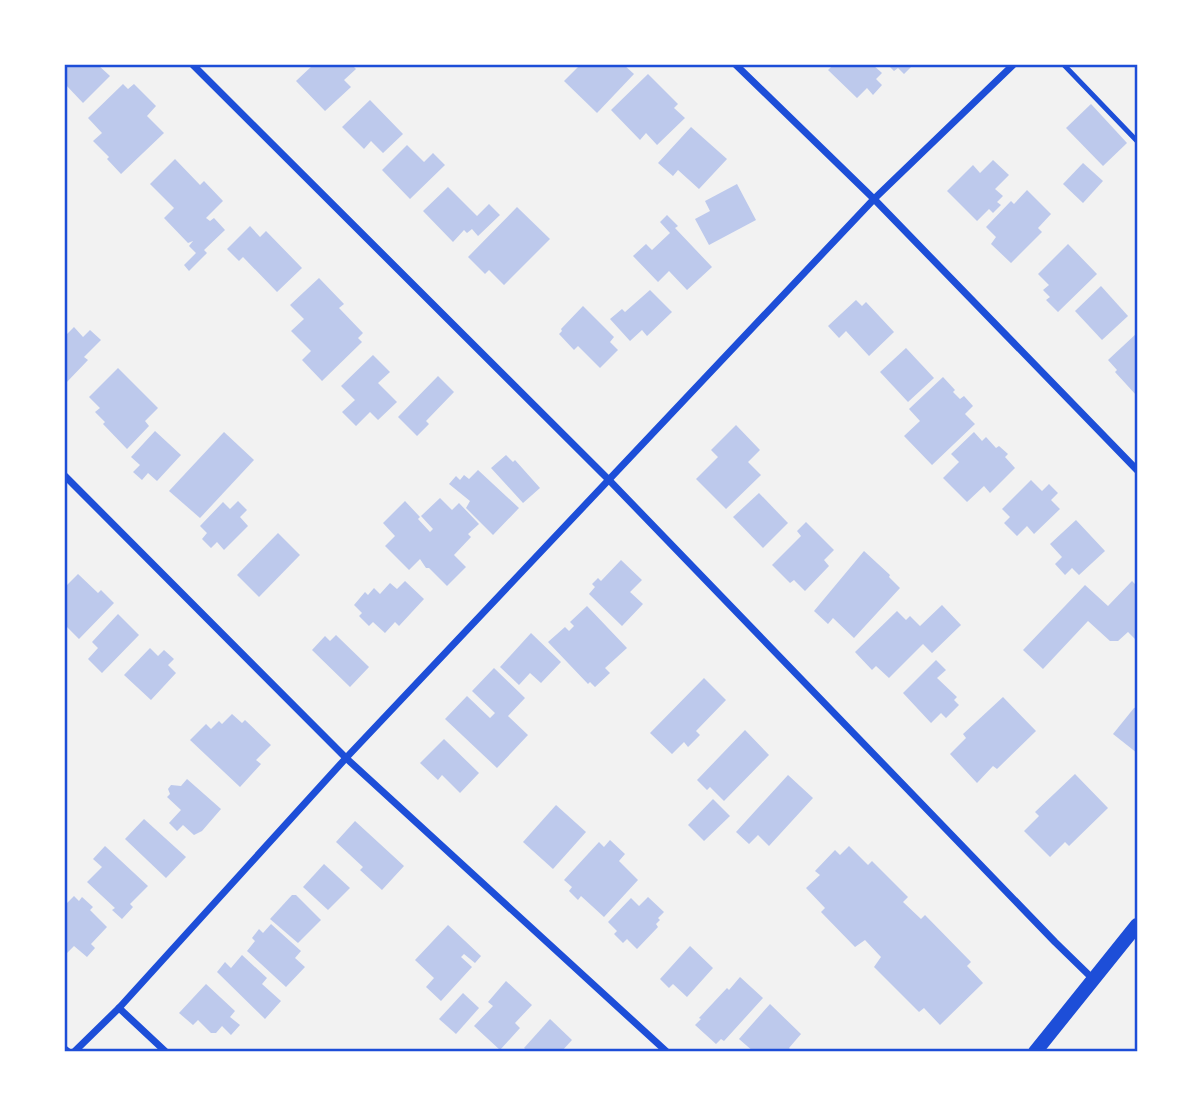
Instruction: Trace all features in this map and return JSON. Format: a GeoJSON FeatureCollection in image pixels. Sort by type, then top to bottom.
{"type":"FeatureCollection","features":[{"type":"Feature","properties":{"kind":"main road"},"geometry":{"type":"LineString","coordinates":[[1035,1052],[1137,925]]}},
{"type":"Feature","properties":{"kind":"street"},"geometry":{"type":"LineString","coordinates":[[194,65],[610,480],[1055,942],[1094,979]]}},
{"type":"Feature","properties":{"kind":"street"},"geometry":{"type":"LineString","coordinates":[[736,65],[874,199],[1137,470]]}},
{"type":"Feature","properties":{"kind":"street"},"geometry":{"type":"LineString","coordinates":[[72,1052],[119,1008],[346,758],[874,199],[1013,65]]}},
{"type":"Feature","properties":{"kind":"street"},"geometry":{"type":"LineString","coordinates":[[65,476],[346,758],[667,1052]]}},
{"type":"Feature","properties":{"kind":"street"},"geometry":{"type":"LineString","coordinates":[[119,1008],[166,1052]]}},
{"type":"Feature","properties":{"kind":"lane"},"geometry":{"type":"LineString","coordinates":[[1064,65],[1137,141]]}},
{"type":"Feature","properties":{"kind":"lane"},"geometry":{"type":"LineString","coordinates":[[65,1048],[72,1052]]}},
{"type":"Feature","properties":{"kind":"building"},"geometry":{"type":"Polygon","coordinates":[[[65,65],[98,65],[110,76],[83,103],[65,84],[65,65]]]}},
{"type":"Feature","properties":{"kind":"building"},"geometry":{"type":"Polygon","coordinates":[[[313,65],[352,65],[356,69],[344,80],[351,87],[325,111],[296,81],[313,65]]]}},
{"type":"Feature","properties":{"kind":"building"},"geometry":{"type":"Polygon","coordinates":[[[580,65],[624,65],[634,74],[597,113],[564,81],[580,65]]]}},
{"type":"Feature","properties":{"kind":"building"},"geometry":{"type":"Polygon","coordinates":[[[833,65],[873,65],[882,73],[876,79],[882,85],[873,95],[867,88],[857,98],[828,70],[833,65]]]}},
{"type":"Feature","properties":{"kind":"building"},"geometry":{"type":"Polygon","coordinates":[[[888,65],[913,65],[904,74],[898,68],[894,71],[888,65]]]}},
{"type":"Feature","properties":{"kind":"building"},"geometry":{"type":"Polygon","coordinates":[[[648,74],[678,104],[674,108],[685,118],[657,145],[646,133],[640,140],[611,110],[648,74]]]}},
{"type":"Feature","properties":{"kind":"building"},"geometry":{"type":"Polygon","coordinates":[[[123,84],[128,89],[134,84],[156,106],[147,116],[164,133],[121,174],[93,141],[102,133],[88,118],[123,84]]]}},
{"type":"Feature","properties":{"kind":"building"},"geometry":{"type":"Polygon","coordinates":[[[370,100],[403,134],[383,153],[371,141],[364,149],[342,127],[370,100]]]}},
{"type":"Feature","properties":{"kind":"building"},"geometry":{"type":"Polygon","coordinates":[[[1091,104],[1127,143],[1103,166],[1066,128],[1091,104]]]}},
{"type":"Feature","properties":{"kind":"building"},"geometry":{"type":"Polygon","coordinates":[[[691,127],[727,159],[699,189],[678,170],[673,176],[658,163],[691,127]]]}},
{"type":"Feature","properties":{"kind":"building"},"geometry":{"type":"Polygon","coordinates":[[[407,145],[424,162],[433,153],[445,165],[410,199],[382,170],[407,145]]]}},
{"type":"Feature","properties":{"kind":"building"},"geometry":{"type":"Polygon","coordinates":[[[175,159],[200,185],[204,181],[223,201],[206,218],[210,221],[214,218],[225,230],[204,250],[207,253],[189,271],[184,265],[196,253],[189,246],[193,241],[188,243],[164,218],[174,208],[150,184],[175,159]]]}},
{"type":"Feature","properties":{"kind":"building"},"geometry":{"type":"Polygon","coordinates":[[[993,160],[1009,175],[995,189],[1003,196],[997,202],[1001,205],[993,213],[989,209],[977,221],[947,191],[973,165],[980,173],[993,160]]]}},
{"type":"Feature","properties":{"kind":"building"},"geometry":{"type":"Polygon","coordinates":[[[1083,163],[1103,181],[1083,203],[1063,184],[1083,163]]]}},
{"type":"Feature","properties":{"kind":"building"},"geometry":{"type":"Polygon","coordinates":[[[737,184],[756,220],[709,245],[695,219],[710,211],[705,201],[737,184]]]}},
{"type":"Feature","properties":{"kind":"building"},"geometry":{"type":"Polygon","coordinates":[[[448,187],[477,216],[489,204],[500,215],[478,236],[472,229],[467,233],[464,230],[453,242],[423,211],[448,187]]]}},
{"type":"Feature","properties":{"kind":"building"},"geometry":{"type":"Polygon","coordinates":[[[1027,190],[1051,214],[1038,228],[1042,232],[1011,263],[991,244],[996,237],[986,227],[1011,201],[1014,204],[1027,190]]]}},
{"type":"Feature","properties":{"kind":"building"},"geometry":{"type":"Polygon","coordinates":[[[517,207],[550,239],[504,285],[489,270],[485,274],[468,257],[517,207]]]}},
{"type":"Feature","properties":{"kind":"building"},"geometry":{"type":"Polygon","coordinates":[[[667,215],[678,226],[675,228],[712,267],[687,290],[669,271],[658,282],[633,256],[646,244],[652,250],[670,233],[660,222],[667,215]]]}},
{"type":"Feature","properties":{"kind":"building"},"geometry":{"type":"Polygon","coordinates":[[[250,226],[260,237],[266,231],[302,268],[277,292],[243,257],[239,261],[227,249],[250,226]]]}},
{"type":"Feature","properties":{"kind":"building"},"geometry":{"type":"Polygon","coordinates":[[[1068,244],[1097,274],[1058,312],[1046,300],[1050,297],[1043,290],[1049,285],[1038,274],[1068,244]]]}},
{"type":"Feature","properties":{"kind":"building"},"geometry":{"type":"Polygon","coordinates":[[[319,278],[344,304],[339,308],[363,333],[358,338],[362,342],[322,381],[302,360],[311,351],[291,331],[304,319],[290,305],[319,278]]]}},
{"type":"Feature","properties":{"kind":"building"},"geometry":{"type":"Polygon","coordinates":[[[1101,286],[1128,316],[1102,340],[1075,311],[1101,286]]]}},
{"type":"Feature","properties":{"kind":"building"},"geometry":{"type":"Polygon","coordinates":[[[650,290],[672,312],[647,336],[642,330],[630,341],[610,319],[622,309],[625,312],[650,290]]]}},
{"type":"Feature","properties":{"kind":"building"},"geometry":{"type":"Polygon","coordinates":[[[856,300],[862,306],[866,302],[894,332],[869,356],[846,331],[839,338],[828,326],[856,300]]]}},
{"type":"Feature","properties":{"kind":"building"},"geometry":{"type":"Polygon","coordinates":[[[583,306],[614,337],[610,342],[618,350],[600,368],[578,346],[574,350],[559,334],[583,306]]]}},
{"type":"Feature","properties":{"kind":"building"},"geometry":{"type":"Polygon","coordinates":[[[74,327],[83,337],[90,330],[101,340],[84,357],[88,360],[65,384],[65,336],[74,327]]]}},
{"type":"Feature","properties":{"kind":"building"},"geometry":{"type":"Polygon","coordinates":[[[1137,333],[1137,396],[1108,360],[1137,333]]]}},
{"type":"Feature","properties":{"kind":"building"},"geometry":{"type":"Polygon","coordinates":[[[906,348],[934,378],[908,402],[880,372],[906,348]]]}},
{"type":"Feature","properties":{"kind":"building"},"geometry":{"type":"Polygon","coordinates":[[[373,355],[390,372],[378,383],[397,402],[378,420],[370,412],[356,426],[342,412],[355,400],[341,386],[373,355]]]}},
{"type":"Feature","properties":{"kind":"building"},"geometry":{"type":"Polygon","coordinates":[[[118,368],[158,408],[145,421],[149,426],[127,449],[103,424],[105,422],[95,412],[100,408],[89,397],[118,368]]]}},
{"type":"Feature","properties":{"kind":"building"},"geometry":{"type":"Polygon","coordinates":[[[438,376],[454,392],[426,421],[429,424],[417,436],[398,417],[438,376]]]}},
{"type":"Feature","properties":{"kind":"building"},"geometry":{"type":"Polygon","coordinates":[[[943,377],[960,399],[964,396],[973,406],[965,414],[975,424],[932,465],[904,436],[920,421],[909,409],[943,377]]]}},
{"type":"Feature","properties":{"kind":"building"},"geometry":{"type":"Polygon","coordinates":[[[736,425],[760,450],[748,462],[761,475],[726,509],[696,479],[718,457],[711,450],[736,425]]]}},
{"type":"Feature","properties":{"kind":"building"},"geometry":{"type":"Polygon","coordinates":[[[155,431],[181,455],[157,481],[148,473],[142,480],[133,472],[140,465],[131,457],[155,431]]]}},
{"type":"Feature","properties":{"kind":"building"},"geometry":{"type":"Polygon","coordinates":[[[224,432],[254,460],[200,518],[169,491],[224,432]]]}},
{"type":"Feature","properties":{"kind":"building"},"geometry":{"type":"Polygon","coordinates":[[[974,432],[982,441],[986,437],[996,448],[999,446],[1008,454],[1005,457],[1015,468],[990,493],[984,486],[967,502],[943,478],[959,462],[951,454],[974,432]]]}},
{"type":"Feature","properties":{"kind":"building"},"geometry":{"type":"Polygon","coordinates":[[[506,455],[513,462],[515,460],[540,488],[523,503],[491,468],[506,455]]]}},
{"type":"Feature","properties":{"kind":"building"},"geometry":{"type":"Polygon","coordinates":[[[478,470],[519,508],[493,535],[466,508],[470,501],[449,484],[456,476],[460,480],[464,475],[469,479],[478,470]]]}},
{"type":"Feature","properties":{"kind":"building"},"geometry":{"type":"Polygon","coordinates":[[[1031,480],[1042,491],[1049,484],[1058,493],[1051,500],[1060,509],[1034,534],[1027,526],[1017,536],[1004,523],[1010,517],[1002,509],[1031,480]]]}},
{"type":"Feature","properties":{"kind":"building"},"geometry":{"type":"Polygon","coordinates":[[[759,493],[788,523],[763,548],[733,517],[759,493]]]}},
{"type":"Feature","properties":{"kind":"building"},"geometry":{"type":"Polygon","coordinates":[[[440,498],[452,510],[459,503],[479,524],[468,534],[471,537],[454,555],[466,567],[447,586],[426,568],[420,559],[409,570],[385,546],[395,536],[383,523],[405,501],[430,532],[433,529],[421,516],[440,498]]]}},
{"type":"Feature","properties":{"kind":"building"},"geometry":{"type":"Polygon","coordinates":[[[238,501],[247,510],[240,517],[248,526],[224,550],[217,542],[211,548],[202,539],[207,533],[200,526],[223,502],[230,509],[238,501]]]}},
{"type":"Feature","properties":{"kind":"building"},"geometry":{"type":"Polygon","coordinates":[[[1076,520],[1105,551],[1079,575],[1072,568],[1065,575],[1055,564],[1062,557],[1050,544],[1076,520]]]}},
{"type":"Feature","properties":{"kind":"building"},"geometry":{"type":"Polygon","coordinates":[[[806,522],[834,550],[824,560],[829,566],[805,591],[794,580],[790,583],[772,565],[801,536],[797,531],[806,522]]]}},
{"type":"Feature","properties":{"kind":"building"},"geometry":{"type":"Polygon","coordinates":[[[278,533],[300,555],[259,597],[237,575],[278,533]]]}},
{"type":"Feature","properties":{"kind":"building"},"geometry":{"type":"Polygon","coordinates":[[[864,551],[900,588],[854,638],[833,618],[828,624],[814,611],[864,551]]]}},
{"type":"Feature","properties":{"kind":"building"},"geometry":{"type":"Polygon","coordinates":[[[621,560],[642,580],[630,592],[643,604],[622,626],[589,594],[595,587],[592,584],[598,578],[601,581],[621,560]]]}},
{"type":"Feature","properties":{"kind":"building"},"geometry":{"type":"Polygon","coordinates":[[[78,574],[98,593],[101,590],[114,603],[79,639],[65,625],[65,587],[78,574]]]}},
{"type":"Feature","properties":{"kind":"building"},"geometry":{"type":"Polygon","coordinates":[[[405,581],[424,599],[399,626],[395,622],[385,633],[373,622],[369,626],[359,616],[362,613],[354,605],[365,592],[368,595],[374,588],[380,594],[390,583],[397,589],[405,581]]]}},
{"type":"Feature","properties":{"kind":"building"},"geometry":{"type":"Polygon","coordinates":[[[1132,581],[1137,586],[1137,641],[1128,632],[1118,641],[1110,641],[1088,621],[1043,669],[1023,650],[1085,585],[1108,606],[1132,581]]]}},
{"type":"Feature","properties":{"kind":"building"},"geometry":{"type":"Polygon","coordinates":[[[942,605],[961,625],[932,653],[923,644],[889,678],[876,666],[872,670],[855,652],[897,611],[906,620],[910,616],[920,626],[942,605]]]}},
{"type":"Feature","properties":{"kind":"building"},"geometry":{"type":"Polygon","coordinates":[[[587,606],[627,648],[605,668],[610,673],[595,687],[590,682],[588,684],[548,642],[565,627],[569,631],[574,626],[570,622],[587,606]]]}},
{"type":"Feature","properties":{"kind":"building"},"geometry":{"type":"Polygon","coordinates":[[[118,614],[139,635],[102,673],[88,659],[98,648],[92,642],[118,614]]]}},
{"type":"Feature","properties":{"kind":"building"},"geometry":{"type":"Polygon","coordinates":[[[531,633],[561,662],[541,683],[530,673],[519,685],[500,667],[531,633]]]}},
{"type":"Feature","properties":{"kind":"building"},"geometry":{"type":"Polygon","coordinates":[[[336,635],[369,667],[350,687],[312,650],[325,636],[330,641],[336,635]]]}},
{"type":"Feature","properties":{"kind":"building"},"geometry":{"type":"Polygon","coordinates":[[[150,648],[158,656],[164,650],[174,659],[168,665],[176,673],[151,700],[124,675],[150,648]]]}},
{"type":"Feature","properties":{"kind":"building"},"geometry":{"type":"Polygon","coordinates":[[[936,660],[946,670],[937,678],[957,697],[954,700],[959,705],[946,718],[941,713],[931,723],[903,693],[936,660]]]}},
{"type":"Feature","properties":{"kind":"building"},"geometry":{"type":"Polygon","coordinates":[[[494,668],[525,698],[508,716],[528,735],[497,768],[445,719],[467,696],[490,718],[495,713],[472,691],[494,668]]]}},
{"type":"Feature","properties":{"kind":"building"},"geometry":{"type":"Polygon","coordinates":[[[704,678],[726,700],[696,731],[700,735],[688,747],[684,742],[672,754],[650,733],[704,678]]]}},
{"type":"Feature","properties":{"kind":"building"},"geometry":{"type":"Polygon","coordinates":[[[1003,697],[1036,731],[997,769],[993,766],[977,783],[950,754],[966,738],[963,734],[1003,697]]]}},
{"type":"Feature","properties":{"kind":"building"},"geometry":{"type":"Polygon","coordinates":[[[1137,707],[1137,753],[1113,734],[1137,707]]]}},
{"type":"Feature","properties":{"kind":"building"},"geometry":{"type":"Polygon","coordinates":[[[232,714],[242,723],[245,720],[271,745],[256,760],[261,764],[240,787],[190,740],[206,724],[211,729],[219,721],[222,724],[232,714]]]}},
{"type":"Feature","properties":{"kind":"building"},"geometry":{"type":"Polygon","coordinates":[[[745,730],[769,755],[724,801],[710,787],[707,790],[697,780],[745,730]]]}},
{"type":"Feature","properties":{"kind":"building"},"geometry":{"type":"Polygon","coordinates":[[[444,739],[479,773],[460,793],[442,775],[438,780],[420,763],[444,739]]]}},
{"type":"Feature","properties":{"kind":"building"},"geometry":{"type":"Polygon","coordinates":[[[1075,774],[1108,808],[1069,846],[1065,842],[1050,857],[1024,831],[1039,816],[1035,812],[1075,774]]]}},
{"type":"Feature","properties":{"kind":"building"},"geometry":{"type":"Polygon","coordinates":[[[788,775],[813,798],[769,846],[758,835],[749,844],[736,832],[788,775]]]}},
{"type":"Feature","properties":{"kind":"building"},"geometry":{"type":"Polygon","coordinates":[[[187,779],[221,809],[202,831],[194,835],[183,825],[177,831],[169,823],[181,810],[167,797],[170,794],[168,789],[171,785],[181,786],[187,779]]]}},
{"type":"Feature","properties":{"kind":"building"},"geometry":{"type":"Polygon","coordinates":[[[713,799],[730,816],[704,841],[688,825],[713,799]]]}},
{"type":"Feature","properties":{"kind":"building"},"geometry":{"type":"Polygon","coordinates":[[[556,805],[586,832],[553,869],[523,842],[556,805]]]}},
{"type":"Feature","properties":{"kind":"building"},"geometry":{"type":"Polygon","coordinates":[[[144,819],[186,857],[166,878],[125,839],[144,819]]]}},
{"type":"Feature","properties":{"kind":"building"},"geometry":{"type":"Polygon","coordinates":[[[355,821],[404,866],[382,890],[360,870],[363,867],[336,842],[355,821]]]}},
{"type":"Feature","properties":{"kind":"building"},"geometry":{"type":"Polygon","coordinates":[[[610,840],[625,854],[619,861],[638,880],[604,917],[581,896],[578,900],[569,891],[572,887],[564,880],[599,842],[604,847],[610,840]]]}},
{"type":"Feature","properties":{"kind":"building"},"geometry":{"type":"Polygon","coordinates":[[[105,846],[148,886],[130,904],[133,907],[122,919],[112,910],[115,908],[87,882],[102,867],[93,859],[105,846]]]}},
{"type":"Feature","properties":{"kind":"building"},"geometry":{"type":"Polygon","coordinates":[[[849,846],[868,865],[872,861],[908,897],[903,902],[921,919],[925,915],[971,962],[967,966],[983,983],[940,1025],[924,1008],[919,1012],[874,967],[881,957],[865,940],[855,947],[821,912],[825,908],[806,888],[820,875],[815,871],[835,850],[840,855],[849,846]]]}},
{"type":"Feature","properties":{"kind":"building"},"geometry":{"type":"Polygon","coordinates":[[[324,864],[350,888],[328,910],[303,887],[324,864]]]}},
{"type":"Feature","properties":{"kind":"building"},"geometry":{"type":"Polygon","coordinates":[[[292,895],[296,895],[321,920],[298,943],[270,919],[292,895]]]}},
{"type":"Feature","properties":{"kind":"building"},"geometry":{"type":"Polygon","coordinates":[[[74,896],[79,901],[82,897],[93,907],[90,910],[107,927],[91,944],[95,948],[87,957],[74,946],[65,955],[65,905],[74,896]]]}},
{"type":"Feature","properties":{"kind":"building"},"geometry":{"type":"Polygon","coordinates":[[[648,897],[664,912],[658,918],[658,927],[637,949],[627,939],[623,943],[608,922],[631,898],[639,906],[648,897]]]}},
{"type":"Feature","properties":{"kind":"building"},"geometry":{"type":"Polygon","coordinates":[[[271,924],[301,951],[295,958],[305,967],[286,987],[247,951],[255,941],[252,938],[259,929],[263,933],[271,924]]]}},
{"type":"Feature","properties":{"kind":"building"},"geometry":{"type":"Polygon","coordinates":[[[448,925],[481,956],[475,963],[464,954],[461,957],[472,967],[441,1001],[426,987],[434,978],[415,960],[448,925]]]}},
{"type":"Feature","properties":{"kind":"building"},"geometry":{"type":"Polygon","coordinates":[[[690,946],[713,968],[687,997],[673,984],[669,988],[660,979],[690,946]]]}},
{"type":"Feature","properties":{"kind":"building"},"geometry":{"type":"Polygon","coordinates":[[[242,955],[267,978],[262,984],[281,1001],[265,1019],[217,972],[225,962],[231,968],[242,955]]]}},
{"type":"Feature","properties":{"kind":"building"},"geometry":{"type":"Polygon","coordinates":[[[740,977],[763,998],[724,1041],[721,1039],[716,1044],[695,1025],[740,977]]]}},
{"type":"Feature","properties":{"kind":"building"},"geometry":{"type":"Polygon","coordinates":[[[506,981],[532,1005],[515,1023],[520,1028],[500,1050],[474,1026],[493,1006],[488,1002],[506,981]]]}},
{"type":"Feature","properties":{"kind":"building"},"geometry":{"type":"Polygon","coordinates":[[[206,984],[235,1011],[230,1017],[240,1025],[231,1035],[222,1026],[216,1033],[211,1033],[198,1020],[193,1025],[179,1013],[206,984]]]}},
{"type":"Feature","properties":{"kind":"building"},"geometry":{"type":"Polygon","coordinates":[[[463,993],[479,1008],[456,1034],[439,1019],[463,993]]]}},
{"type":"Feature","properties":{"kind":"building"},"geometry":{"type":"Polygon","coordinates":[[[770,1004],[801,1034],[789,1048],[790,1052],[754,1052],[739,1039],[770,1004]]]}},
{"type":"Feature","properties":{"kind":"building"},"geometry":{"type":"Polygon","coordinates":[[[550,1019],[572,1040],[561,1052],[529,1052],[524,1048],[550,1019]]]}}]}
